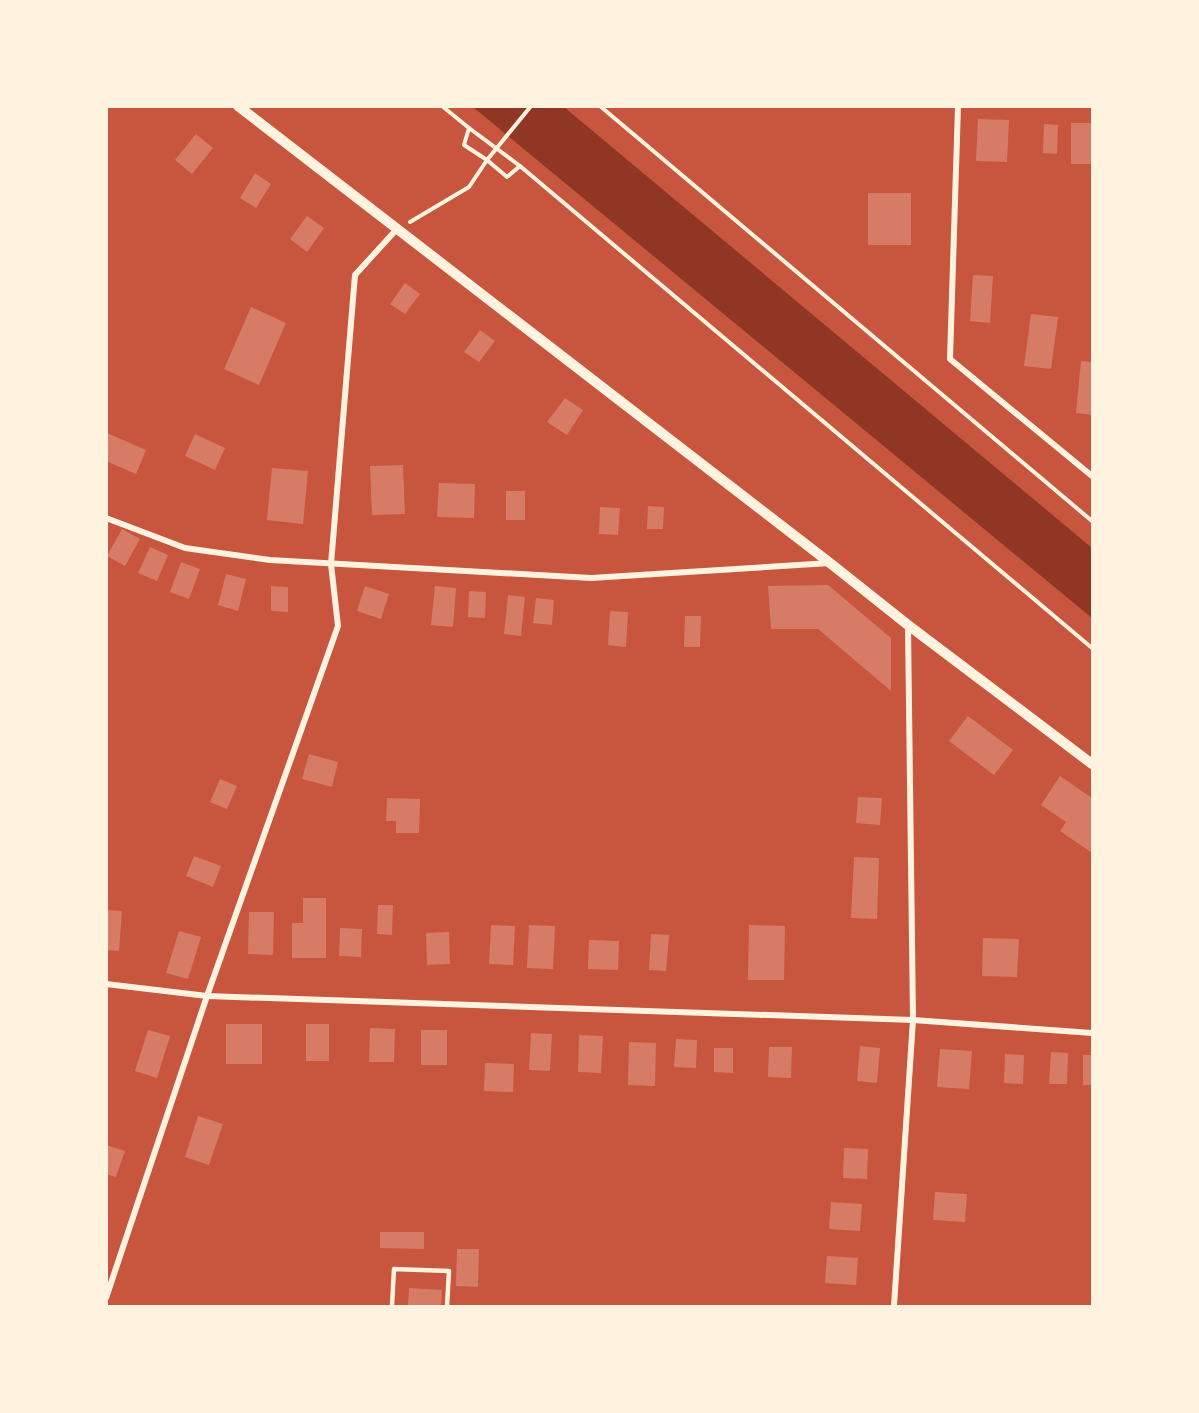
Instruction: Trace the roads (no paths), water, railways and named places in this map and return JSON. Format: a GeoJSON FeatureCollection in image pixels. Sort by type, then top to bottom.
{"type":"FeatureCollection","features":[{"type":"Feature","properties":{"kind":"street"},"geometry":{"type":"LineString","coordinates":[[238,106],[908,625],[1092,764]]}},
{"type":"Feature","properties":{"kind":"street"},"geometry":{"type":"LineString","coordinates":[[958,106],[950,359],[1092,476]]}},
{"type":"Feature","properties":{"kind":"street"},"geometry":{"type":"LineString","coordinates":[[106,1298],[207,996],[338,626],[330,564],[355,275],[396,230]]}},
{"type":"Feature","properties":{"kind":"street"},"geometry":{"type":"LineString","coordinates":[[106,518],[185,548],[270,560],[330,564],[591,578],[830,563]]}},
{"type":"Feature","properties":{"kind":"street"},"geometry":{"type":"LineString","coordinates":[[894,1306],[913,1020],[908,625]]}},
{"type":"Feature","properties":{"kind":"street"},"geometry":{"type":"LineString","coordinates":[[106,984],[207,996],[913,1020],[1092,1033]]}},
{"type":"Feature","properties":{"kind":"lane"},"geometry":{"type":"LineString","coordinates":[[392,1306],[394,1269],[448,1271],[447,1306]]}}]}
